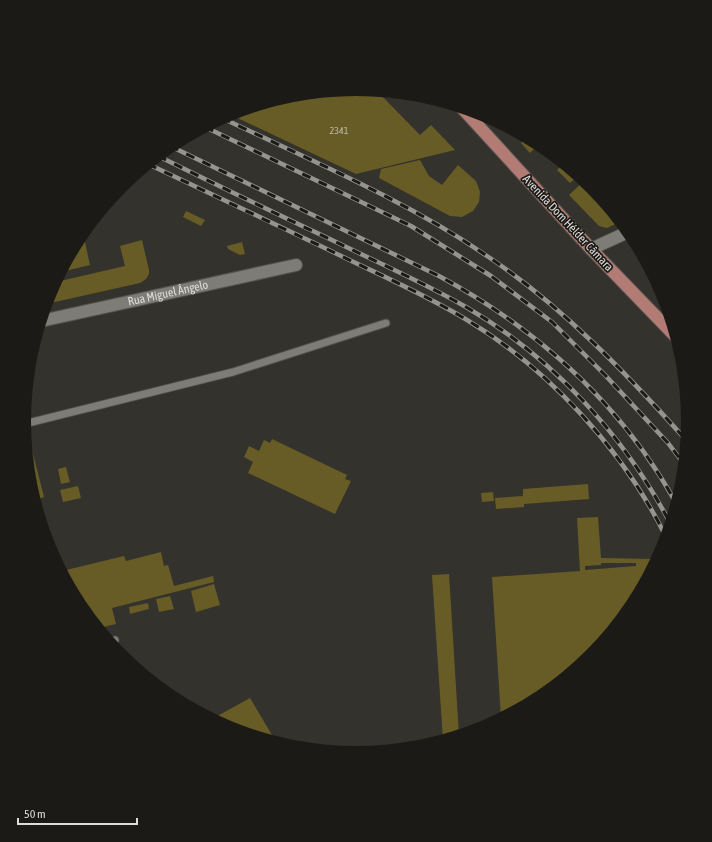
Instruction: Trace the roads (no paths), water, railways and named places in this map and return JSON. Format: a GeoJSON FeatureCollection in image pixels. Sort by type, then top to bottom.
{"type":"FeatureCollection","features":[{"type":"Feature","properties":{"kind":"main road","name":"Avenida Dom Hélder Câmara"},"geometry":{"type":"LineString","coordinates":[[470,117],[591,248],[667,328]]}},
{"type":"Feature","properties":{"kind":"street"},"geometry":{"type":"LineString","coordinates":[[591,248],[622,235]]}},
{"type":"Feature","properties":{"kind":"street","name":"Rua Miguel Ângelo"},"geometry":{"type":"LineString","coordinates":[[47,320],[296,265]]}},
{"type":"Feature","properties":{"kind":"lane"},"geometry":{"type":"LineString","coordinates":[[31,422],[232,372],[386,323]]}},
{"type":"Feature","properties":{"kind":"railway"},"geometry":{"type":"LineString","coordinates":[[230,122],[391,199],[424,217],[487,256],[515,276],[567,319],[641,390],[680,434]]}},
{"type":"Feature","properties":{"kind":"railway"},"geometry":{"type":"LineString","coordinates":[[212,130],[411,226],[491,276],[552,322],[605,375],[668,443],[679,457]]}},
{"type":"Feature","properties":{"kind":"railway"},"geometry":{"type":"LineString","coordinates":[[177,150],[439,276],[476,297],[510,320],[543,345],[603,402],[630,433],[654,467],[672,496]]}},
{"type":"Feature","properties":{"kind":"railway"},"geometry":{"type":"LineString","coordinates":[[164,159],[418,281],[466,307],[498,327],[528,349],[556,374],[608,429],[631,459],[666,517]]}},
{"type":"Feature","properties":{"kind":"railway"},"geometry":{"type":"LineString","coordinates":[[154,167],[416,292],[467,320],[497,340],[527,362],[582,415],[606,443],[629,474],[649,505],[662,530]]}}]}
